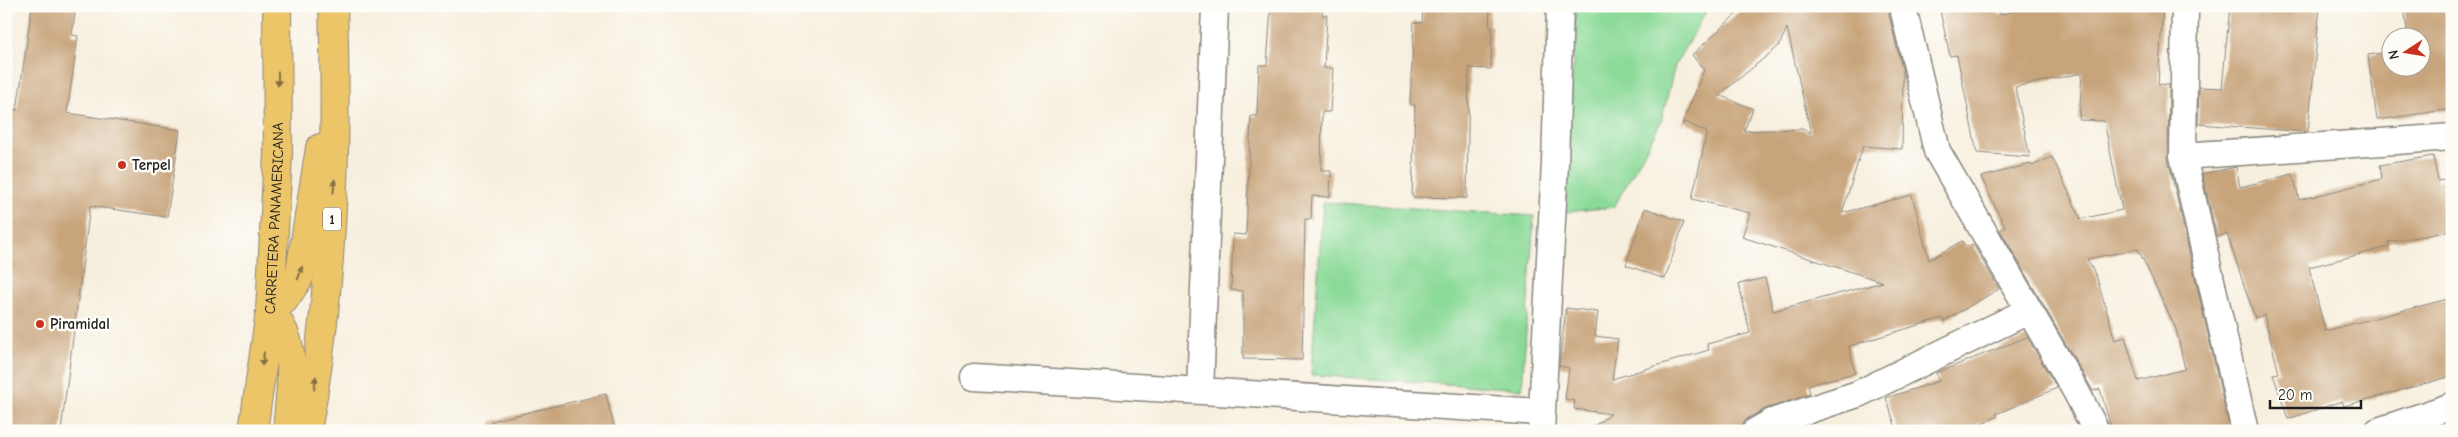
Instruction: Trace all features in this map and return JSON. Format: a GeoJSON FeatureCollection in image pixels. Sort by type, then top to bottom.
{"type":"FeatureCollection","features":[{"type":"Feature","properties":{"kind":"highway","name":"CARRETERA PANAMERICANA"},"geometry":{"type":"LineString","coordinates":[[253,431],[270,311],[278,154],[277,6]]}},
{"type":"Feature","properties":{"kind":"highway","name":"1"},"geometry":{"type":"LineString","coordinates":[[307,431],[327,287],[335,171],[334,6]]}},
{"type":"Feature","properties":{"kind":"highway"},"geometry":{"type":"LineString","coordinates":[[286,431],[292,361],[290,344],[280,321],[270,311],[284,300],[292,289],[302,266],[335,51]]}},
{"type":"Feature","properties":{"kind":"street"},"geometry":{"type":"LineString","coordinates":[[1200,391],[1215,6]]}},
{"type":"Feature","properties":{"kind":"street"},"geometry":{"type":"LineString","coordinates":[[974,377],[1200,391],[1541,421],[1555,163],[1560,6]]}},
{"type":"Feature","properties":{"kind":"street"},"geometry":{"type":"LineString","coordinates":[[2185,6],[2183,156],[2245,431]]}},
{"type":"Feature","properties":{"kind":"street"},"geometry":{"type":"LineString","coordinates":[[1904,12],[1937,151],[2077,393],[2096,431]]}},
{"type":"Feature","properties":{"kind":"street"},"geometry":{"type":"LineString","coordinates":[[2183,156],[2452,137]]}},
{"type":"Feature","properties":{"kind":"street"},"geometry":{"type":"LineString","coordinates":[[1756,431],[1772,422],[1858,394],[2028,311]]}},
{"type":"Feature","properties":{"kind":"street"},"geometry":{"type":"LineString","coordinates":[[2378,431],[2452,406]]}},
{"type":"Feature","properties":{"kind":"green space"},"geometry":{"type":"Polygon","coordinates":[[[1576,6],[1709,6],[1675,65],[1661,122],[1614,207],[1565,212],[1576,6]]]}},
{"type":"Feature","properties":{"kind":"green space"},"geometry":{"type":"Polygon","coordinates":[[[1323,202],[1534,216],[1522,389],[1311,375],[1323,202]]]}},
{"type":"Feature","properties":{"kind":"building","name":"Piramidal"},"geometry":{"type":"Polygon","coordinates":[[[32,6],[76,6],[72,35],[78,36],[67,113],[180,130],[167,217],[90,206],[61,431],[6,431],[6,108],[17,110],[32,6]]]}},
{"type":"Feature","properties":{"kind":"building"},"geometry":{"type":"Polygon","coordinates":[[[1271,6],[1323,6],[1322,15],[1327,15],[1324,68],[1333,68],[1330,112],[1322,112],[1321,171],[1331,171],[1330,197],[1312,196],[1311,219],[1305,219],[1302,360],[1243,359],[1243,291],[1231,290],[1233,234],[1246,235],[1251,116],[1257,116],[1259,65],[1267,65],[1271,6]]]}},
{"type":"Feature","properties":{"kind":"building"},"geometry":{"type":"Polygon","coordinates":[[[1423,6],[1490,6],[1489,26],[1492,26],[1491,69],[1469,68],[1467,198],[1412,197],[1415,105],[1410,105],[1414,22],[1422,23],[1423,6]]]}},
{"type":"Feature","properties":{"kind":"building"},"geometry":{"type":"Polygon","coordinates":[[[1745,6],[1890,6],[1889,15],[1903,73],[1902,149],[1863,146],[1842,213],[1912,195],[1929,260],[1962,241],[1966,247],[1973,244],[1999,289],[1944,321],[1942,318],[1849,346],[1855,373],[1808,385],[1810,394],[1765,409],[1748,418],[1743,424],[1741,431],[1587,431],[1611,414],[1574,409],[1575,401],[1565,399],[1569,368],[1559,366],[1566,308],[1598,312],[1595,336],[1618,339],[1612,379],[1709,350],[1707,344],[1750,333],[1739,284],[1765,278],[1773,311],[1883,282],[1742,237],[1750,213],[1692,199],[1707,132],[1685,122],[1682,125],[1704,70],[1692,55],[1745,6]],[[1787,28],[1779,46],[1719,95],[1753,109],[1744,131],[1802,129],[1811,133],[1787,28]]]}},
{"type":"Feature","properties":{"kind":"building"},"geometry":{"type":"Polygon","coordinates":[[[1939,6],[1997,6],[1999,15],[2036,6],[2163,6],[2158,84],[2169,85],[2168,159],[2230,431],[2112,431],[2100,389],[2093,391],[2000,230],[2005,227],[1981,177],[2031,164],[2032,166],[2052,157],[2081,219],[2122,210],[2104,121],[2079,120],[2082,73],[2015,87],[2030,157],[1977,153],[1957,55],[1950,56],[1939,6]],[[2138,249],[2087,259],[2097,278],[2115,340],[2125,337],[2138,381],[2185,369],[2176,329],[2138,249]]]}},
{"type":"Feature","properties":{"kind":"building"},"geometry":{"type":"Polygon","coordinates":[[[2230,6],[2320,6],[2308,132],[2198,124],[2199,87],[2222,88],[2230,6]]]}},
{"type":"Feature","properties":{"kind":"building"},"geometry":{"type":"Polygon","coordinates":[[[2404,6],[2452,6],[2452,109],[2377,120],[2368,55],[2380,53],[2380,78],[2430,78],[2430,28],[2407,28],[2404,6]]]}},
{"type":"Feature","properties":{"kind":"building"},"geometry":{"type":"Polygon","coordinates":[[[2433,156],[2438,181],[2452,179],[2452,231],[2388,242],[2389,247],[2309,267],[2325,331],[2452,298],[2452,376],[2344,406],[2342,401],[2288,419],[2273,374],[2279,373],[2264,315],[2255,318],[2227,234],[2217,237],[2202,174],[2236,167],[2240,187],[2293,174],[2299,200],[2382,179],[2380,165],[2433,156]]]}},
{"type":"Feature","properties":{"kind":"building"},"geometry":{"type":"Polygon","coordinates":[[[1645,208],[1684,222],[1665,279],[1626,265],[1645,208]]]}},
{"type":"Feature","properties":{"kind":"building"},"geometry":{"type":"Polygon","coordinates":[[[2027,337],[2057,388],[1996,414],[1997,417],[1959,431],[1897,431],[1886,398],[1939,381],[1936,373],[2027,337]]]}},
{"type":"Feature","properties":{"kind":"building"},"geometry":{"type":"Polygon","coordinates":[[[606,394],[615,431],[492,431],[491,421],[606,394]]]}},
{"type":"Feature","properties":{"kind":"place","name":"Terpel"},"geometry":{"type":"Point","coordinates":[122,165]}},
{"type":"Feature","properties":{"kind":"place","name":"Piramidal"},"geometry":{"type":"Point","coordinates":[40,324]}}]}
